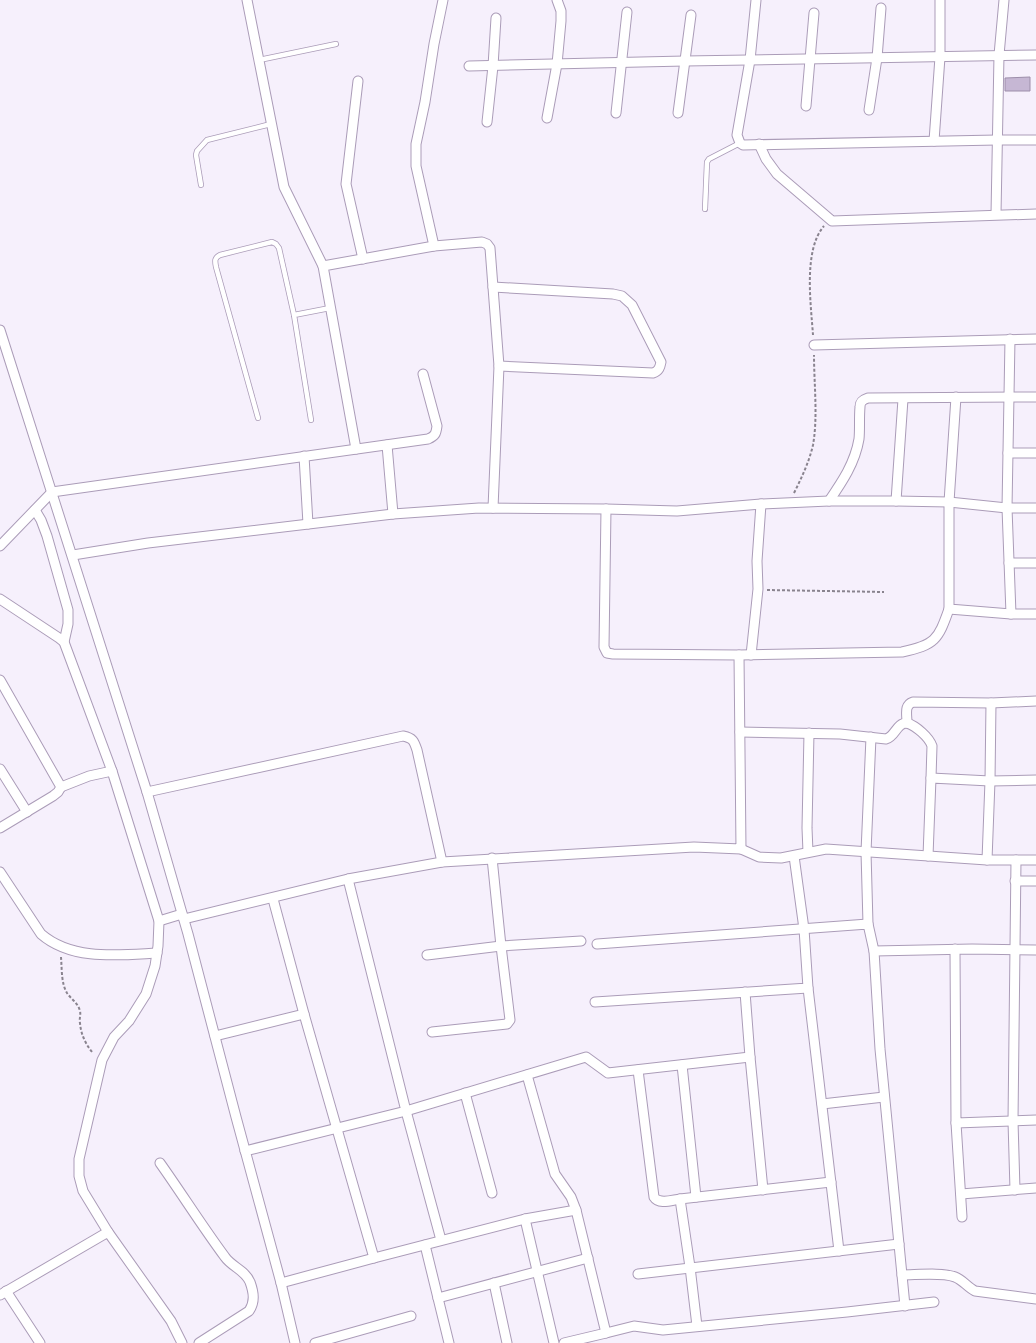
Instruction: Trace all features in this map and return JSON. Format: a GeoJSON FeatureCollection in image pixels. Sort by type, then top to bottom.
{"type":"FeatureCollection","features":[{"type":"Feature","properties":{"kind":"street"},"geometry":{"type":"LineString","coordinates":[[247,0],[284,187],[322,266],[356,449]]}},
{"type":"Feature","properties":{"kind":"street"},"geometry":{"type":"LineString","coordinates":[[434,246],[416,166],[416,144],[443,0]]}},
{"type":"Feature","properties":{"kind":"street"},"geometry":{"type":"LineString","coordinates":[[547,118],[557,64],[561,21],[561,12],[557,0]]}},
{"type":"Feature","properties":{"kind":"street"},"geometry":{"type":"LineString","coordinates":[[756,0],[750,60],[737,135],[740,143],[743,145],[1036,140]]}},
{"type":"Feature","properties":{"kind":"street"},"geometry":{"type":"LineString","coordinates":[[934,141],[940,57],[940,0]]}},
{"type":"Feature","properties":{"kind":"street"},"geometry":{"type":"LineString","coordinates":[[996,214],[999,55],[1004,0]]}},
{"type":"Feature","properties":{"kind":"street"},"geometry":{"type":"LineString","coordinates":[[869,110],[881,8]]}},
{"type":"Feature","properties":{"kind":"street"},"geometry":{"type":"LineString","coordinates":[[616,113],[627,12]]}},
{"type":"Feature","properties":{"kind":"street"},"geometry":{"type":"LineString","coordinates":[[806,106],[814,13]]}},
{"type":"Feature","properties":{"kind":"street"},"geometry":{"type":"LineString","coordinates":[[678,112],[691,15]]}},
{"type":"Feature","properties":{"kind":"street"},"geometry":{"type":"LineString","coordinates":[[487,122],[496,18]]}},
{"type":"Feature","properties":{"kind":"street"},"geometry":{"type":"LineString","coordinates":[[469,66],[1036,55]]}},
{"type":"Feature","properties":{"kind":"street"},"geometry":{"type":"LineString","coordinates":[[358,82],[346,184],[362,259]]}},
{"type":"Feature","properties":{"kind":"street"},"geometry":{"type":"LineString","coordinates":[[759,144],[766,159],[777,174],[832,221],[996,214],[1036,214]]}},
{"type":"Feature","properties":{"kind":"street"},"geometry":{"type":"LineString","coordinates":[[322,266],[434,246],[482,242],[487,244],[490,248],[499,366],[493,508]]}},
{"type":"Feature","properties":{"kind":"street"},"geometry":{"type":"LineString","coordinates":[[493,287],[613,294],[622,296],[632,305],[661,362],[660,367],[654,373],[499,366]]}},
{"type":"Feature","properties":{"kind":"street"},"geometry":{"type":"LineString","coordinates":[[0,330],[73,555],[147,792],[215,1036],[281,1283],[295,1343]]}},
{"type":"Feature","properties":{"kind":"street"},"geometry":{"type":"LineString","coordinates":[[1010,339],[1007,508],[1012,614]]}},
{"type":"Feature","properties":{"kind":"street"},"geometry":{"type":"LineString","coordinates":[[814,345],[1036,339]]}},
{"type":"Feature","properties":{"kind":"street"},"geometry":{"type":"LineString","coordinates":[[0,546],[52,492],[428,440],[434,437],[437,426],[423,374]]}},
{"type":"Feature","properties":{"kind":"street"},"geometry":{"type":"LineString","coordinates":[[829,501],[846,475],[854,455],[859,439],[860,403],[862,400],[868,398],[903,399],[956,397],[1036,397]]}},
{"type":"Feature","properties":{"kind":"street"},"geometry":{"type":"LineString","coordinates":[[606,509],[604,647],[607,653],[751,655],[902,652],[920,648],[933,642],[942,631],[949,609],[949,502],[956,397]]}},
{"type":"Feature","properties":{"kind":"street"},"geometry":{"type":"LineString","coordinates":[[896,501],[903,399]]}},
{"type":"Feature","properties":{"kind":"street"},"geometry":{"type":"LineString","coordinates":[[387,445],[393,514]]}},
{"type":"Feature","properties":{"kind":"street"},"geometry":{"type":"LineString","coordinates":[[1008,453],[1036,453]]}},
{"type":"Feature","properties":{"kind":"street"},"geometry":{"type":"LineString","coordinates":[[304,456],[308,524]]}},
{"type":"Feature","properties":{"kind":"street"},"geometry":{"type":"LineString","coordinates":[[73,555],[148,543],[308,524],[393,514],[469,508],[677,511],[761,504],[829,501],[949,502],[1007,508],[1036,508]]}},
{"type":"Feature","properties":{"kind":"street"},"geometry":{"type":"LineString","coordinates":[[751,655],[758,590],[757,561],[761,504]]}},
{"type":"Feature","properties":{"kind":"street"},"geometry":{"type":"LineString","coordinates":[[35,510],[41,520],[47,536],[68,610],[68,624],[64,642]]}},
{"type":"Feature","properties":{"kind":"street"},"geometry":{"type":"LineString","coordinates":[[1009,563],[1036,563]]}},
{"type":"Feature","properties":{"kind":"street"},"geometry":{"type":"LineString","coordinates":[[0,599],[64,642],[112,771],[159,921],[155,966],[146,994],[129,1021],[114,1037],[102,1060],[79,1159],[79,1176],[83,1191],[108,1232],[171,1321],[182,1343]]}},
{"type":"Feature","properties":{"kind":"street"},"geometry":{"type":"LineString","coordinates":[[949,609],[1012,614],[1036,614]]}},
{"type":"Feature","properties":{"kind":"street"},"geometry":{"type":"LineString","coordinates":[[740,655],[740,849]]}},
{"type":"Feature","properties":{"kind":"street"},"geometry":{"type":"LineString","coordinates":[[0,680],[61,787]]}},
{"type":"Feature","properties":{"kind":"street"},"geometry":{"type":"LineString","coordinates":[[907,722],[907,706],[909,703],[913,702],[991,703],[1036,701]]}},
{"type":"Feature","properties":{"kind":"street"},"geometry":{"type":"LineString","coordinates":[[987,860],[991,703]]}},
{"type":"Feature","properties":{"kind":"street"},"geometry":{"type":"LineString","coordinates":[[740,732],[840,734],[888,739],[901,724],[907,722]]}},
{"type":"Feature","properties":{"kind":"street"},"geometry":{"type":"LineString","coordinates":[[907,722],[915,727],[932,746],[928,856]]}},
{"type":"Feature","properties":{"kind":"street"},"geometry":{"type":"LineString","coordinates":[[808,852],[807,828],[809,733]]}},
{"type":"Feature","properties":{"kind":"street"},"geometry":{"type":"LineString","coordinates":[[147,792],[404,736],[411,738],[414,741],[417,750],[442,862]]}},
{"type":"Feature","properties":{"kind":"street"},"geometry":{"type":"LineString","coordinates":[[871,737],[866,852],[868,924],[874,951],[884,1097],[905,1306]]}},
{"type":"Feature","properties":{"kind":"street"},"geometry":{"type":"LineString","coordinates":[[0,769],[27,812]]}},
{"type":"Feature","properties":{"kind":"street"},"geometry":{"type":"LineString","coordinates":[[0,828],[53,796],[61,787],[88,776],[112,771]]}},
{"type":"Feature","properties":{"kind":"street"},"geometry":{"type":"LineString","coordinates":[[931,778],[990,781],[1036,780]]}},
{"type":"Feature","properties":{"kind":"street"},"geometry":{"type":"LineString","coordinates":[[159,921],[273,898],[348,879],[442,862],[492,858],[694,847],[740,849],[759,857],[781,858],[826,849],[987,860],[1036,860]]}},
{"type":"Feature","properties":{"kind":"street"},"geometry":{"type":"LineString","coordinates":[[794,856],[804,929],[808,988],[839,1251]]}},
{"type":"Feature","properties":{"kind":"street"},"geometry":{"type":"LineString","coordinates":[[432,1032],[507,1024],[509,1022],[510,1018],[500,946],[492,858]]}},
{"type":"Feature","properties":{"kind":"street"},"geometry":{"type":"LineString","coordinates":[[1015,1190],[1013,1121],[1016,860]]}},
{"type":"Feature","properties":{"kind":"street"},"geometry":{"type":"LineString","coordinates":[[0,872],[41,934],[49,941],[60,946],[92,954],[110,956],[157,953]]}},
{"type":"Feature","properties":{"kind":"street"},"geometry":{"type":"LineString","coordinates":[[348,879],[406,1111],[441,1240]]}},
{"type":"Feature","properties":{"kind":"street"},"geometry":{"type":"LineString","coordinates":[[1015,881],[1036,881]]}},
{"type":"Feature","properties":{"kind":"street"},"geometry":{"type":"LineString","coordinates":[[273,898],[304,1014],[374,1258]]}},
{"type":"Feature","properties":{"kind":"street"},"geometry":{"type":"LineString","coordinates":[[597,944],[868,924]]}},
{"type":"Feature","properties":{"kind":"street"},"geometry":{"type":"LineString","coordinates":[[427,955],[500,946],[581,941]]}},
{"type":"Feature","properties":{"kind":"street"},"geometry":{"type":"LineString","coordinates":[[874,951],[955,949],[1036,950]]}},
{"type":"Feature","properties":{"kind":"street"},"geometry":{"type":"LineString","coordinates":[[955,949],[956,1123],[962,1216]]}},
{"type":"Feature","properties":{"kind":"street"},"geometry":{"type":"LineString","coordinates":[[596,1002],[808,988]]}},
{"type":"Feature","properties":{"kind":"street"},"geometry":{"type":"LineString","coordinates":[[745,992],[763,1190]]}},
{"type":"Feature","properties":{"kind":"street"},"geometry":{"type":"LineString","coordinates":[[215,1036],[304,1014]]}},
{"type":"Feature","properties":{"kind":"street"},"geometry":{"type":"LineString","coordinates":[[245,1151],[406,1111],[586,1057],[608,1073],[750,1057]]}},
{"type":"Feature","properties":{"kind":"street"},"geometry":{"type":"LineString","coordinates":[[682,1065],[696,1197]]}},
{"type":"Feature","properties":{"kind":"street"},"geometry":{"type":"LineString","coordinates":[[638,1070],[654,1197],[656,1200],[660,1202],[831,1182]]}},
{"type":"Feature","properties":{"kind":"street"},"geometry":{"type":"LineString","coordinates":[[527,1075],[554,1174],[571,1198],[576,1210],[606,1333]]}},
{"type":"Feature","properties":{"kind":"street"},"geometry":{"type":"LineString","coordinates":[[465,1093],[492,1193]]}},
{"type":"Feature","properties":{"kind":"street"},"geometry":{"type":"LineString","coordinates":[[822,1104],[884,1097]]}},
{"type":"Feature","properties":{"kind":"street"},"geometry":{"type":"LineString","coordinates":[[956,1123],[1036,1120]]}},
{"type":"Feature","properties":{"kind":"street"},"geometry":{"type":"LineString","coordinates":[[160,1163],[226,1258],[246,1274],[253,1293],[253,1306],[249,1311],[200,1343]]}},
{"type":"Feature","properties":{"kind":"street"},"geometry":{"type":"LineString","coordinates":[[961,1194],[1036,1188]]}},
{"type":"Feature","properties":{"kind":"street"},"geometry":{"type":"LineString","coordinates":[[680,1199],[697,1326]]}},
{"type":"Feature","properties":{"kind":"street"},"geometry":{"type":"LineString","coordinates":[[281,1283],[441,1240],[525,1220],[576,1210]]}},
{"type":"Feature","properties":{"kind":"street"},"geometry":{"type":"LineString","coordinates":[[525,1220],[554,1343]]}},
{"type":"Feature","properties":{"kind":"street"},"geometry":{"type":"LineString","coordinates":[[40,1343],[3,1293],[108,1232]]}},
{"type":"Feature","properties":{"kind":"street"},"geometry":{"type":"LineString","coordinates":[[638,1274],[899,1244]]}},
{"type":"Feature","properties":{"kind":"street"},"geometry":{"type":"LineString","coordinates":[[425,1245],[449,1343]]}},
{"type":"Feature","properties":{"kind":"street"},"geometry":{"type":"LineString","coordinates":[[438,1298],[588,1258]]}},
{"type":"Feature","properties":{"kind":"street"},"geometry":{"type":"LineString","coordinates":[[902,1275],[947,1274],[960,1279],[970,1289],[975,1291],[1036,1299]]}},
{"type":"Feature","properties":{"kind":"street"},"geometry":{"type":"LineString","coordinates":[[494,1283],[507,1343]]}},
{"type":"Feature","properties":{"kind":"street"},"geometry":{"type":"LineString","coordinates":[[564,1343],[583,1341],[634,1326],[663,1330],[934,1302]]}},
{"type":"Feature","properties":{"kind":"street"},"geometry":{"type":"LineString","coordinates":[[315,1343],[411,1316]]}},
{"type":"Feature","properties":{"kind":"lane"},"geometry":{"type":"LineString","coordinates":[[259,60],[336,44]]}},
{"type":"Feature","properties":{"kind":"lane"},"geometry":{"type":"LineString","coordinates":[[201,185],[196,155],[197,151],[207,140],[272,124]]}},
{"type":"Feature","properties":{"kind":"lane"},"geometry":{"type":"LineString","coordinates":[[705,209],[707,162],[709,159],[740,143]]}},
{"type":"Feature","properties":{"kind":"lane"},"geometry":{"type":"LineString","coordinates":[[258,418],[215,260],[220,254],[272,242],[279,248],[294,315],[311,420]]}},
{"type":"Feature","properties":{"kind":"lane"},"geometry":{"type":"LineString","coordinates":[[294,315],[330,308]]}},
{"type":"Feature","properties":{"kind":"path"},"geometry":{"type":"LineString","coordinates":[[789,503],[807,467],[813,444],[814,345],[810,285],[812,257],[815,243],[820,231],[824,225],[832,221]]}},
{"type":"Feature","properties":{"kind":"path"},"geometry":{"type":"LineString","coordinates":[[758,590],[884,592]]}},
{"type":"Feature","properties":{"kind":"path"},"geometry":{"type":"LineString","coordinates":[[60,946],[62,978],[68,994],[79,1007],[79,1022],[83,1038],[86,1046],[93,1054],[102,1060]]}},
{"type":"Feature","properties":{"kind":"building"},"geometry":{"type":"Polygon","coordinates":[[[1030,77],[1030,91],[1005,91],[1005,78],[1030,77]]]}}]}
